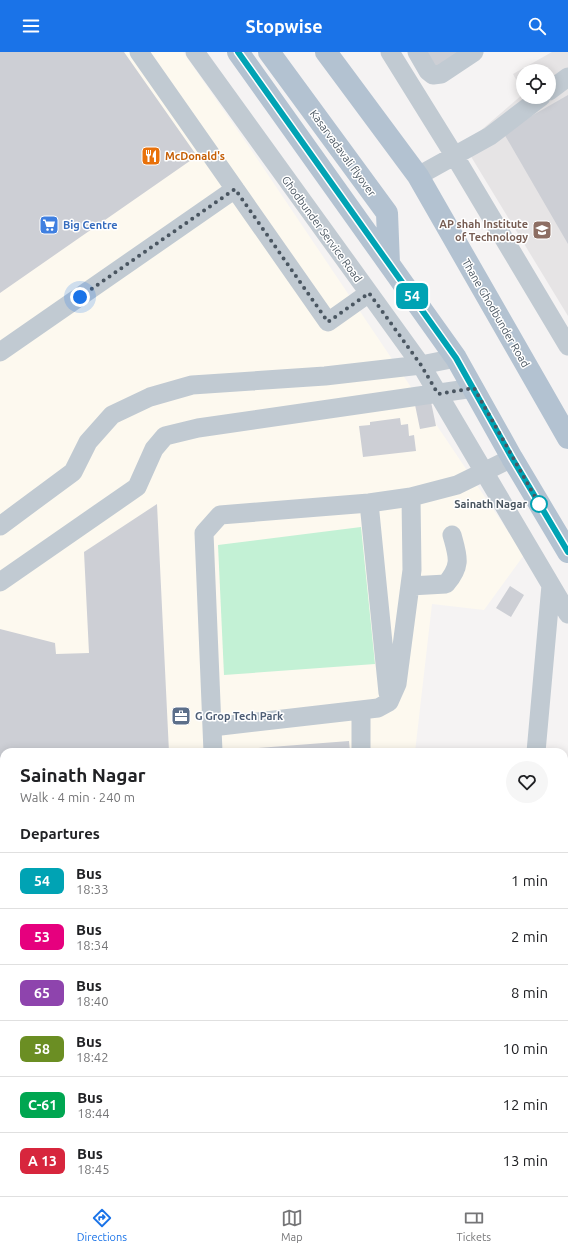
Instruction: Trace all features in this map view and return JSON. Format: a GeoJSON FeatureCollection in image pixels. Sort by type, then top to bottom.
{"type":"FeatureCollection","features":[{"type":"Feature","properties":{"kind":"main road"},"geometry":{"type":"LineString","coordinates":[[238,52],[456,358],[512,458],[568,552]]}},
{"type":"Feature","properties":{"kind":"main road","name":"Kasarvadavali flyover"},"geometry":{"type":"LineString","coordinates":[[269,52],[387,213],[389,264]]}},
{"type":"Feature","properties":{"kind":"main road","name":"Thane Ghodbunder Road"},"geometry":{"type":"LineString","coordinates":[[326,52],[418,176],[568,437]]}},
{"type":"Feature","properties":{"kind":"street"},"geometry":{"type":"LineString","coordinates":[[139,52],[328,322],[369,293]]}},
{"type":"Feature","properties":{"kind":"street","name":"Ghodbunder Service Road"},"geometry":{"type":"LineString","coordinates":[[195,52],[421,365],[568,614]]}},
{"type":"Feature","properties":{"kind":"street"},"geometry":{"type":"LineString","coordinates":[[390,52],[454,155],[568,346]]}},
{"type":"Feature","properties":{"kind":"street"},"geometry":{"type":"LineString","coordinates":[[417,52],[428,71],[433,74],[441,74],[474,52]]}},
{"type":"Feature","properties":{"kind":"street"},"geometry":{"type":"LineString","coordinates":[[556,86],[568,78]]}},
{"type":"Feature","properties":{"kind":"street"},"geometry":{"type":"LineString","coordinates":[[418,176],[490,136],[532,104]]}},
{"type":"Feature","properties":{"kind":"street"},"geometry":{"type":"LineString","coordinates":[[0,352],[235,189]]}},
{"type":"Feature","properties":{"kind":"street"},"geometry":{"type":"LineString","coordinates":[[0,526],[72,472],[88,442],[112,415],[150,397],[192,385],[325,376],[421,365],[456,358]]}},
{"type":"Feature","properties":{"kind":"street"},"geometry":{"type":"LineString","coordinates":[[0,582],[137,487],[154,448],[165,436],[198,428],[474,388]]}},
{"type":"Feature","properties":{"kind":"street"},"geometry":{"type":"LineString","coordinates":[[213,748],[204,533],[220,515],[368,503],[411,497],[457,485],[512,458]]}},
{"type":"Feature","properties":{"kind":"street"},"geometry":{"type":"LineString","coordinates":[[212,727],[378,708],[389,702],[397,684],[412,570],[411,497]]}},
{"type":"Feature","properties":{"kind":"street"},"geometry":{"type":"LineString","coordinates":[[368,503],[389,702]]}},
{"type":"Feature","properties":{"kind":"street"},"geometry":{"type":"LineString","coordinates":[[410,586],[446,584],[454,575],[459,559],[452,535]]}},
{"type":"Feature","properties":{"kind":"street"},"geometry":{"type":"LineString","coordinates":[[536,748],[551,585]]}},
{"type":"Feature","properties":{"kind":"street"},"geometry":{"type":"LineString","coordinates":[[361,710],[361,748]]}},
{"type":"Feature","properties":{"kind":"shaded area"},"geometry":{"type":"Polygon","coordinates":[[[0,52],[183,52],[254,154],[524,555],[484,610],[432,604],[415,748],[0,748],[0,52]]]}},
{"type":"Feature","properties":{"kind":"shaded area","name":"AP shah Institute of Technology"},"geometry":{"type":"Polygon","coordinates":[[[552,52],[568,52],[568,316],[464,145],[516,100],[516,104],[556,104],[556,64],[531,64],[552,52]]]}},
{"type":"Feature","properties":{"kind":"shaded area","name":"AP shah Institute of Technology"},"geometry":{"type":"Polygon","coordinates":[[[516,72],[516,79],[513,74],[516,72]]]}},
{"type":"Feature","properties":{"kind":"green space"},"geometry":{"type":"Polygon","coordinates":[[[361,527],[375,664],[224,675],[218,545],[361,527]]]}},
{"type":"Feature","properties":{"kind":"building","name":"Big Centre"},"geometry":{"type":"Polygon","coordinates":[[[0,52],[124,52],[197,156],[0,293],[0,52]]]}},
{"type":"Feature","properties":{"kind":"building"},"geometry":{"type":"Polygon","coordinates":[[[424,52],[468,52],[437,73],[424,52]]]}},
{"type":"Feature","properties":{"kind":"building"},"geometry":{"type":"Polygon","coordinates":[[[568,95],[568,244],[503,132],[552,104],[556,104],[556,102],[568,95]]]}},
{"type":"Feature","properties":{"kind":"building"},"geometry":{"type":"Polygon","coordinates":[[[430,397],[436,426],[420,429],[414,400],[430,397]]]}},
{"type":"Feature","properties":{"kind":"building"},"geometry":{"type":"Polygon","coordinates":[[[400,418],[401,425],[408,424],[409,436],[414,435],[416,451],[363,457],[359,426],[370,425],[370,422],[400,418]]]}},
{"type":"Feature","properties":{"kind":"building"},"geometry":{"type":"Polygon","coordinates":[[[157,504],[169,748],[0,748],[0,629],[55,643],[56,654],[89,653],[84,552],[157,504]]]}},
{"type":"Feature","properties":{"kind":"building"},"geometry":{"type":"Polygon","coordinates":[[[510,586],[524,595],[511,617],[496,608],[510,586]]]}},
{"type":"Feature","properties":{"kind":"building"},"geometry":{"type":"Polygon","coordinates":[[[349,741],[350,748],[258,748],[349,741]]]}},
{"type":"Feature","properties":{"kind":"bus line","name":"54"},"geometry":{"type":"LineString","coordinates":[[238,52],[456,358],[512,458],[568,552]]}},
{"type":"Feature","properties":{"kind":"place","name":"McDonald's"},"geometry":{"type":"Point","coordinates":[151,156]}},
{"type":"Feature","properties":{"kind":"place","name":"Big Centre"},"geometry":{"type":"Point","coordinates":[49,225]}},
{"type":"Feature","properties":{"kind":"place","name":"AP shah Institute of Technology"},"geometry":{"type":"Point","coordinates":[542,230]}},
{"type":"Feature","properties":{"kind":"place","name":"Sainath Nagar"},"geometry":{"type":"Point","coordinates":[539,504]}},
{"type":"Feature","properties":{"kind":"place","name":"G Grop Tech Park"},"geometry":{"type":"Point","coordinates":[181,716]}},
{"type":"Feature","properties":{"kind":"route"},"geometry":{"type":"LineString","coordinates":[[80,297],[235,189],[328,322],[369,293],[421,365],[438,394],[474,388],[539,504]]}}]}
